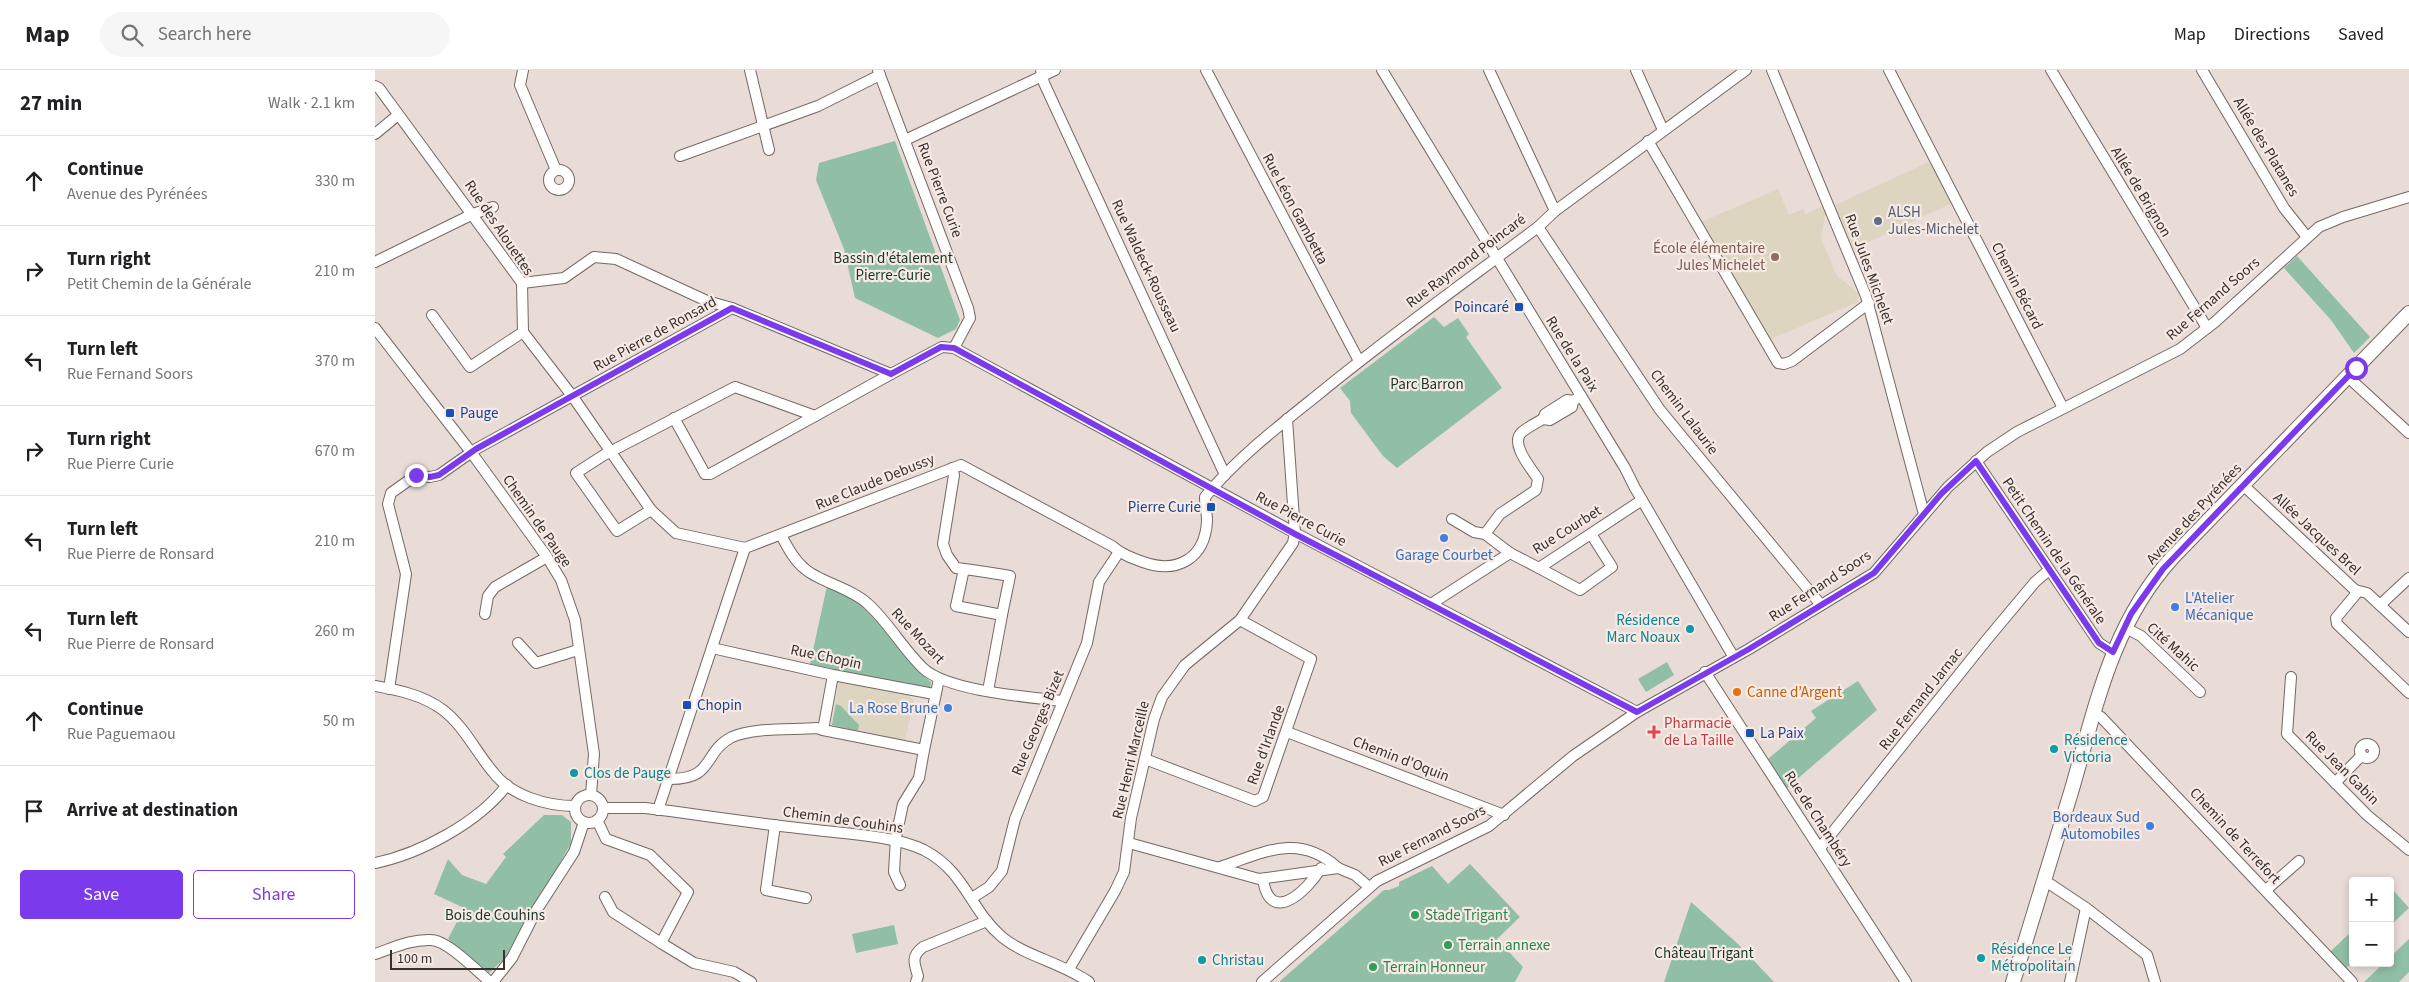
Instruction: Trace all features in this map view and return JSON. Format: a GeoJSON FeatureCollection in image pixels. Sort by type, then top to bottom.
{"type":"FeatureCollection","features":[{"type":"Feature","properties":{"kind":"main road","name":"Avenue des Pyrénées"},"geometry":{"type":"LineString","coordinates":[[2013,982],[2113,652],[2124,627],[2143,594],[2163,569],[2409,313]]}},
{"type":"Feature","properties":{"kind":"street"},"geometry":{"type":"LineString","coordinates":[[523,70],[520,84],[556,170]]}},
{"type":"Feature","properties":{"kind":"street"},"geometry":{"type":"LineString","coordinates":[[750,70],[769,150]]}},
{"type":"Feature","properties":{"kind":"street"},"geometry":{"type":"LineString","coordinates":[[905,140],[1042,73],[1055,70]]}},
{"type":"Feature","properties":{"kind":"street","name":"Rue Léon Gambetta"},"geometry":{"type":"LineString","coordinates":[[1206,70],[1359,361]]}},
{"type":"Feature","properties":{"kind":"street","name":"Rue de la Paix"},"geometry":{"type":"LineString","coordinates":[[1382,70],[1496,258],[1577,399],[1625,468],[1733,656]]}},
{"type":"Feature","properties":{"kind":"street"},"geometry":{"type":"LineString","coordinates":[[1489,70],[1555,211]]}},
{"type":"Feature","properties":{"kind":"street"},"geometry":{"type":"LineString","coordinates":[[1636,70],[1663,130]]}},
{"type":"Feature","properties":{"kind":"street","name":"Rue Raymond Poincaré"},"geometry":{"type":"LineString","coordinates":[[1213,487],[1287,419],[1359,361],[1648,141],[1746,70]]}},
{"type":"Feature","properties":{"kind":"street","name":"Rue Jules Michelet"},"geometry":{"type":"LineString","coordinates":[[1772,70],[1869,303],[1924,514]]}},
{"type":"Feature","properties":{"kind":"street","name":"Chemin Bécard"},"geometry":{"type":"LineString","coordinates":[[1889,70],[2063,408]]}},
{"type":"Feature","properties":{"kind":"street","name":"Allée de Brignon"},"geometry":{"type":"LineString","coordinates":[[2051,70],[2207,328]]}},
{"type":"Feature","properties":{"kind":"street","name":"Allée des Platanes"},"geometry":{"type":"LineString","coordinates":[[2203,70],[2284,208],[2307,236]]}},
{"type":"Feature","properties":{"kind":"street"},"geometry":{"type":"LineString","coordinates":[[680,156],[818,106],[879,73]]}},
{"type":"Feature","properties":{"kind":"street","name":"Rue Pierre Curie"},"geometry":{"type":"LineString","coordinates":[[879,73],[968,308],[970,318],[954,348]]}},
{"type":"Feature","properties":{"kind":"street","name":"Rue Waldeck-Rousseau"},"geometry":{"type":"LineString","coordinates":[[1042,73],[1044,83],[1225,475]]}},
{"type":"Feature","properties":{"kind":"street","name":"Rue des Alouettes"},"geometry":{"type":"LineString","coordinates":[[375,86],[379,88],[522,283],[523,332]]}},
{"type":"Feature","properties":{"kind":"street"},"geometry":{"type":"LineString","coordinates":[[375,134],[398,116]]}},
{"type":"Feature","properties":{"kind":"street"},"geometry":{"type":"LineString","coordinates":[[1648,141],[1778,362],[1784,364],[1792,361],[1869,303]]}},
{"type":"Feature","properties":{"kind":"street","name":"Rue Fernand Soors"},"geometry":{"type":"LineString","coordinates":[[1262,982],[1369,886],[1391,873],[1485,829],[1573,756],[1637,712],[1879,569],[1948,487],[1976,461],[2011,436],[2063,408],[2170,356],[2207,328],[2319,227],[2343,217],[2409,197]]}},
{"type":"Feature","properties":{"kind":"street"},"geometry":{"type":"LineString","coordinates":[[375,262],[473,214],[493,207]]}},
{"type":"Feature","properties":{"kind":"street","name":"Chemin Lalaurie"},"geometry":{"type":"LineString","coordinates":[[1537,227],[1665,416],[1821,605]]}},
{"type":"Feature","properties":{"kind":"street"},"geometry":{"type":"LineString","coordinates":[[522,283],[564,278],[594,257],[616,259],[707,301],[732,308]]}},
{"type":"Feature","properties":{"kind":"street","name":"Rue Pierre de Ronsard"},"geometry":{"type":"LineString","coordinates":[[389,688],[406,574],[388,504],[389,495],[412,477],[439,475],[471,452],[732,308],[891,374]]}},
{"type":"Feature","properties":{"kind":"street"},"geometry":{"type":"LineString","coordinates":[[432,315],[470,366],[523,332],[573,397],[651,510],[676,533],[745,548],[658,810]]}},
{"type":"Feature","properties":{"kind":"street","name":"Chemin de Pauge"},"geometry":{"type":"LineString","coordinates":[[375,328],[471,452],[547,557],[570,601],[594,754],[591,795]]}},
{"type":"Feature","properties":{"kind":"street","name":"Rue Pierre Curie"},"geometry":{"type":"LineString","coordinates":[[891,374],[941,347],[954,348],[1213,487],[1295,534],[1637,712]]}},
{"type":"Feature","properties":{"kind":"street"},"geometry":{"type":"LineString","coordinates":[[674,418],[705,474],[711,474],[891,374]]}},
{"type":"Feature","properties":{"kind":"street"},"geometry":{"type":"LineString","coordinates":[[2348,377],[2409,433]]}},
{"type":"Feature","properties":{"kind":"street"},"geometry":{"type":"LineString","coordinates":[[651,510],[617,532],[576,473],[611,452],[735,387],[815,416]]}},
{"type":"Feature","properties":{"kind":"street"},"geometry":{"type":"LineString","coordinates":[[1485,534],[1500,514],[1536,490],[1538,479],[1520,450],[1517,440],[1520,433],[1543,419],[1550,420],[1572,406],[1577,399]]}},
{"type":"Feature","properties":{"kind":"street"},"geometry":{"type":"LineString","coordinates":[[1287,419],[1295,534]]}},
{"type":"Feature","properties":{"kind":"street","name":"Petit Chemin de la Générale"},"geometry":{"type":"LineString","coordinates":[[1976,461],[2099,643],[2113,652]]}},
{"type":"Feature","properties":{"kind":"street","name":"Rue Claude Debussy"},"geometry":{"type":"LineString","coordinates":[[745,548],[961,465],[967,466],[1119,552],[1151,565],[1178,566],[1199,550],[1205,535],[1207,520],[1205,498],[1213,487]]}},
{"type":"Feature","properties":{"kind":"street"},"geometry":{"type":"LineString","coordinates":[[952,468],[954,475],[943,544],[947,555],[956,568],[1010,576],[988,691]]}},
{"type":"Feature","properties":{"kind":"street","name":"Allée Jacques Brel"},"geometry":{"type":"LineString","coordinates":[[2243,485],[2355,590],[2354,599],[2336,618],[2337,624],[2409,693]]}},
{"type":"Feature","properties":{"kind":"street","name":"Rue Courbet"},"geometry":{"type":"LineString","coordinates":[[1431,604],[1510,553],[1539,568],[1642,500]]}},
{"type":"Feature","properties":{"kind":"street"},"geometry":{"type":"LineString","coordinates":[[1452,519],[1475,532],[1485,534],[1510,553]]}},
{"type":"Feature","properties":{"kind":"street","name":"Rue Henri Marceille"},"geometry":{"type":"LineString","coordinates":[[1069,969],[1121,879],[1129,843],[1131,818],[1154,720],[1162,697],[1185,665],[1240,620],[1293,543],[1295,534]]}},
{"type":"Feature","properties":{"kind":"street"},"geometry":{"type":"LineString","coordinates":[[1539,568],[1580,590],[1612,567],[1591,534]]}},
{"type":"Feature","properties":{"kind":"street","name":"Rue Mozart"},"geometry":{"type":"LineString","coordinates":[[781,535],[791,554],[806,570],[839,586],[868,604],[924,669],[939,679],[988,691],[1063,701]]}},
{"type":"Feature","properties":{"kind":"street","name":"Rue Georges Bizet"},"geometry":{"type":"LineString","coordinates":[[972,898],[989,887],[1002,871],[1015,819],[1087,643],[1099,582],[1119,552]]}},
{"type":"Feature","properties":{"kind":"street"},"geometry":{"type":"LineString","coordinates":[[485,614],[488,596],[495,587],[547,557]]}},
{"type":"Feature","properties":{"kind":"street"},"geometry":{"type":"LineString","coordinates":[[964,568],[956,606],[1002,615]]}},
{"type":"Feature","properties":{"kind":"street","name":"Rue Fernand Jarnac"},"geometry":{"type":"LineString","coordinates":[[1820,848],[1989,637],[2035,582],[2049,570]]}},
{"type":"Feature","properties":{"kind":"street"},"geometry":{"type":"LineString","coordinates":[[2380,605],[2409,578]]}},
{"type":"Feature","properties":{"kind":"street"},"geometry":{"type":"LineString","coordinates":[[2355,590],[2367,593],[2409,632]]}},
{"type":"Feature","properties":{"kind":"street","name":"Rue d'Irlande"},"geometry":{"type":"LineString","coordinates":[[1145,759],[1255,801],[1263,796],[1311,660],[1240,620]]}},
{"type":"Feature","properties":{"kind":"street","name":"Cité Mahic"},"geometry":{"type":"LineString","coordinates":[[2124,627],[2141,636],[2199,692]]}},
{"type":"Feature","properties":{"kind":"street"},"geometry":{"type":"LineString","coordinates":[[519,643],[536,663],[578,650]]}},
{"type":"Feature","properties":{"kind":"street","name":"Rue Chopin"},"geometry":{"type":"LineString","coordinates":[[712,648],[833,675],[934,694]]}},
{"type":"Feature","properties":{"kind":"street","name":"Rue de Chambéry"},"geometry":{"type":"LineString","coordinates":[[1705,672],[1905,982]]}},
{"type":"Feature","properties":{"kind":"street"},"geometry":{"type":"LineString","coordinates":[[823,730],[833,675]]}},
{"type":"Feature","properties":{"kind":"street","name":"Rue Jean Gabin"},"geometry":{"type":"LineString","coordinates":[[2291,677],[2287,734],[2367,815],[2409,850]]}},
{"type":"Feature","properties":{"kind":"street"},"geometry":{"type":"LineString","coordinates":[[900,885],[894,872],[903,804],[919,778],[934,694],[939,679]]}},
{"type":"Feature","properties":{"kind":"street"},"geometry":{"type":"LineString","coordinates":[[375,686],[389,688],[424,699],[445,711],[458,725],[493,773],[507,785],[543,803],[575,806]]}},
{"type":"Feature","properties":{"kind":"street","name":"Chemin de Terrefort"},"geometry":{"type":"LineString","coordinates":[[2094,713],[2101,717],[2352,982]]}},
{"type":"Feature","properties":{"kind":"street"},"geometry":{"type":"LineString","coordinates":[[668,779],[692,777],[701,771],[720,746],[732,738],[745,733],[817,728],[924,750]]}},
{"type":"Feature","properties":{"kind":"street","name":"Chemin d'Oquin"},"geometry":{"type":"LineString","coordinates":[[1287,732],[1504,815]]}},
{"type":"Feature","properties":{"kind":"street"},"geometry":{"type":"LineString","coordinates":[[2335,783],[2362,755]]}},
{"type":"Feature","properties":{"kind":"street"},"geometry":{"type":"LineString","coordinates":[[375,863],[407,855],[437,841],[464,824],[500,794],[507,785]]}},
{"type":"Feature","properties":{"kind":"street"},"geometry":{"type":"LineString","coordinates":[[591,795],[599,800],[603,808],[597,820],[584,822],[577,817],[575,806],[581,797],[591,795]]}},
{"type":"Feature","properties":{"kind":"street","name":"Chemin de Couhins"},"geometry":{"type":"LineString","coordinates":[[603,808],[658,810],[857,835],[920,848],[955,873],[997,933],[1012,944],[1069,969],[1089,982]]}},
{"type":"Feature","properties":{"kind":"street"},"geometry":{"type":"LineString","coordinates":[[597,820],[606,839],[650,855],[688,892],[661,943]]}},
{"type":"Feature","properties":{"kind":"street"},"geometry":{"type":"LineString","coordinates":[[375,954],[409,942],[433,939],[458,953],[491,982],[513,958],[536,911],[574,852],[584,822]]}},
{"type":"Feature","properties":{"kind":"street"},"geometry":{"type":"LineString","coordinates":[[775,825],[766,890],[806,898]]}},
{"type":"Feature","properties":{"kind":"street"},"geometry":{"type":"LineString","coordinates":[[1129,843],[1263,879],[1321,868],[1338,868]]}},
{"type":"Feature","properties":{"kind":"street"},"geometry":{"type":"LineString","coordinates":[[1220,867],[1273,849],[1289,846],[1317,854],[1338,868],[1355,875],[1369,886]]}},
{"type":"Feature","properties":{"kind":"street"},"geometry":{"type":"LineString","coordinates":[[2266,890],[2299,861]]}},
{"type":"Feature","properties":{"kind":"street"},"geometry":{"type":"LineString","coordinates":[[1263,879],[1270,897],[1286,902],[1300,895],[1321,868]]}},
{"type":"Feature","properties":{"kind":"street"},"geometry":{"type":"LineString","coordinates":[[2043,882],[2050,884],[2086,908],[2147,955],[2155,982]]}},
{"type":"Feature","properties":{"kind":"street"},"geometry":{"type":"LineString","coordinates":[[605,897],[613,912],[694,963],[734,972],[751,982]]}},
{"type":"Feature","properties":{"kind":"street"},"geometry":{"type":"LineString","coordinates":[[2070,982],[2086,908]]}},
{"type":"Feature","properties":{"kind":"street"},"geometry":{"type":"LineString","coordinates":[[916,982],[919,976],[913,960],[915,953],[923,947],[987,921]]}},
{"type":"Feature","properties":{"kind":"shaded area"},"geometry":{"type":"Polygon","coordinates":[[[1931,161],[1952,203],[1854,249],[1835,205],[1931,161]]]}},
{"type":"Feature","properties":{"kind":"shaded area","name":"École élémentaire Jules Michelet"},"geometry":{"type":"Polygon","coordinates":[[[1778,189],[1789,215],[1803,209],[1806,214],[1825,205],[1826,211],[1821,238],[1837,276],[1859,293],[1858,302],[1771,339],[1701,222],[1778,189]]]}},
{"type":"Feature","properties":{"kind":"shaded area"},"geometry":{"type":"Polygon","coordinates":[[[839,680],[907,693],[914,701],[905,741],[831,726],[839,680]]]}},
{"type":"Feature","properties":{"kind":"green space","name":"Bassin d'étalement Pierre-Curie"},"geometry":{"type":"Polygon","coordinates":[[[895,141],[960,320],[956,329],[938,338],[855,298],[844,249],[816,180],[819,163],[895,141]]]}},
{"type":"Feature","properties":{"kind":"green space"},"geometry":{"type":"Polygon","coordinates":[[[2297,256],[2370,337],[2354,353],[2331,320],[2284,268],[2297,256]]]}},
{"type":"Feature","properties":{"kind":"green space","name":"Parc Barron"},"geometry":{"type":"Polygon","coordinates":[[[1434,317],[1444,327],[1458,318],[1469,334],[1466,337],[1502,388],[1397,468],[1383,456],[1351,413],[1350,401],[1340,388],[1434,317]]]}},
{"type":"Feature","properties":{"kind":"green space"},"geometry":{"type":"Polygon","coordinates":[[[827,586],[848,596],[871,615],[910,661],[931,682],[930,691],[810,664],[827,586]]]}},
{"type":"Feature","properties":{"kind":"green space"},"geometry":{"type":"Polygon","coordinates":[[[1667,662],[1674,675],[1646,692],[1638,679],[1667,662]]]}},
{"type":"Feature","properties":{"kind":"green space"},"geometry":{"type":"Polygon","coordinates":[[[1858,681],[1877,710],[1787,788],[1768,759],[1816,718],[1811,711],[1858,681]]]}},
{"type":"Feature","properties":{"kind":"green space"},"geometry":{"type":"Polygon","coordinates":[[[836,704],[841,706],[859,725],[858,731],[832,725],[836,704]]]}},
{"type":"Feature","properties":{"kind":"green space","name":"Bois de Couhins"},"geometry":{"type":"Polygon","coordinates":[[[544,815],[562,815],[571,822],[571,843],[508,955],[488,974],[448,939],[464,908],[434,894],[448,859],[462,875],[486,884],[506,857],[503,854],[544,815]]]}},
{"type":"Feature","properties":{"kind":"green space","name":"Stade Trigant"},"geometry":{"type":"Polygon","coordinates":[[[1470,864],[1520,917],[1497,939],[1523,967],[1515,982],[1279,982],[1384,890],[1399,886],[1399,882],[1432,866],[1448,884],[1470,864]]]}},
{"type":"Feature","properties":{"kind":"green space"},"geometry":{"type":"Polygon","coordinates":[[[2394,891],[2409,908],[2394,922],[2394,891]]]}},
{"type":"Feature","properties":{"kind":"green space","name":"Château Trigant"},"geometry":{"type":"Polygon","coordinates":[[[1691,902],[1738,944],[1774,982],[1664,982],[1691,902]]]}},
{"type":"Feature","properties":{"kind":"green space"},"geometry":{"type":"Polygon","coordinates":[[[894,925],[898,944],[856,953],[852,934],[894,925]]]}},
{"type":"Feature","properties":{"kind":"green space"},"geometry":{"type":"Polygon","coordinates":[[[2349,934],[2349,966],[2345,969],[2330,952],[2349,934]]]}},
{"type":"Feature","properties":{"kind":"green space"},"geometry":{"type":"Polygon","coordinates":[[[2409,939],[2409,972],[2399,982],[2364,982],[2380,967],[2394,967],[2394,953],[2409,939]]]}},
{"type":"Feature","properties":{"kind":"place","name":"ALSH Jules-Michelet"},"geometry":{"type":"Point","coordinates":[1878,221]}},
{"type":"Feature","properties":{"kind":"place","name":"École élémentaire Jules Michelet"},"geometry":{"type":"Point","coordinates":[1775,257]}},
{"type":"Feature","properties":{"kind":"place","name":"Poincaré"},"geometry":{"type":"Point","coordinates":[1519,307]}},
{"type":"Feature","properties":{"kind":"place","name":"Pauge"},"geometry":{"type":"Point","coordinates":[450,413]}},
{"type":"Feature","properties":{"kind":"place","name":"Pierre Curie"},"geometry":{"type":"Point","coordinates":[1211,507]}},
{"type":"Feature","properties":{"kind":"place","name":"Garage Courbet"},"geometry":{"type":"Point","coordinates":[1444,538]}},
{"type":"Feature","properties":{"kind":"place","name":"L'Atelier Mécanique"},"geometry":{"type":"Point","coordinates":[2175,607]}},
{"type":"Feature","properties":{"kind":"place","name":"Résidence Marc Noaux"},"geometry":{"type":"Point","coordinates":[1690,629]}},
{"type":"Feature","properties":{"kind":"place","name":"Canne d’Argent"},"geometry":{"type":"Point","coordinates":[1737,692]}},
{"type":"Feature","properties":{"kind":"place","name":"Chopin"},"geometry":{"type":"Point","coordinates":[687,705]}},
{"type":"Feature","properties":{"kind":"place","name":"La Rose Brune"},"geometry":{"type":"Point","coordinates":[948,708]}},
{"type":"Feature","properties":{"kind":"place","name":"Pharmacie de La Taille"},"geometry":{"type":"Point","coordinates":[1654,732]}},
{"type":"Feature","properties":{"kind":"place","name":"La Paix"},"geometry":{"type":"Point","coordinates":[1750,733]}},
{"type":"Feature","properties":{"kind":"place","name":"Résidence Victoria"},"geometry":{"type":"Point","coordinates":[2054,749]}},
{"type":"Feature","properties":{"kind":"place","name":"Clos de Pauge"},"geometry":{"type":"Point","coordinates":[574,773]}},
{"type":"Feature","properties":{"kind":"place","name":"Bordeaux Sud Automobiles"},"geometry":{"type":"Point","coordinates":[2150,826]}},
{"type":"Feature","properties":{"kind":"place","name":"Stade Trigant"},"geometry":{"type":"Point","coordinates":[1415,915]}},
{"type":"Feature","properties":{"kind":"place","name":"Terrain annexe"},"geometry":{"type":"Point","coordinates":[1448,945]}},
{"type":"Feature","properties":{"kind":"place","name":"Résidence Le Métropolitain"},"geometry":{"type":"Point","coordinates":[1981,958]}},
{"type":"Feature","properties":{"kind":"place","name":"Christau"},"geometry":{"type":"Point","coordinates":[1202,960]}},
{"type":"Feature","properties":{"kind":"place","name":"Terrain Honneur"},"geometry":{"type":"Point","coordinates":[1373,967]}},
{"type":"Feature","properties":{"kind":"route"},"geometry":{"type":"LineString","coordinates":[[416,475],[430,477],[439,475],[476,449],[732,308],[891,374],[941,347],[954,348],[1213,487],[1295,534],[1637,712],[1733,656],[1749,649],[1874,573],[1882,566],[1941,494],[1976,461],[2099,643],[2113,652],[2143,594],[2163,569],[2356,368]]}}]}
